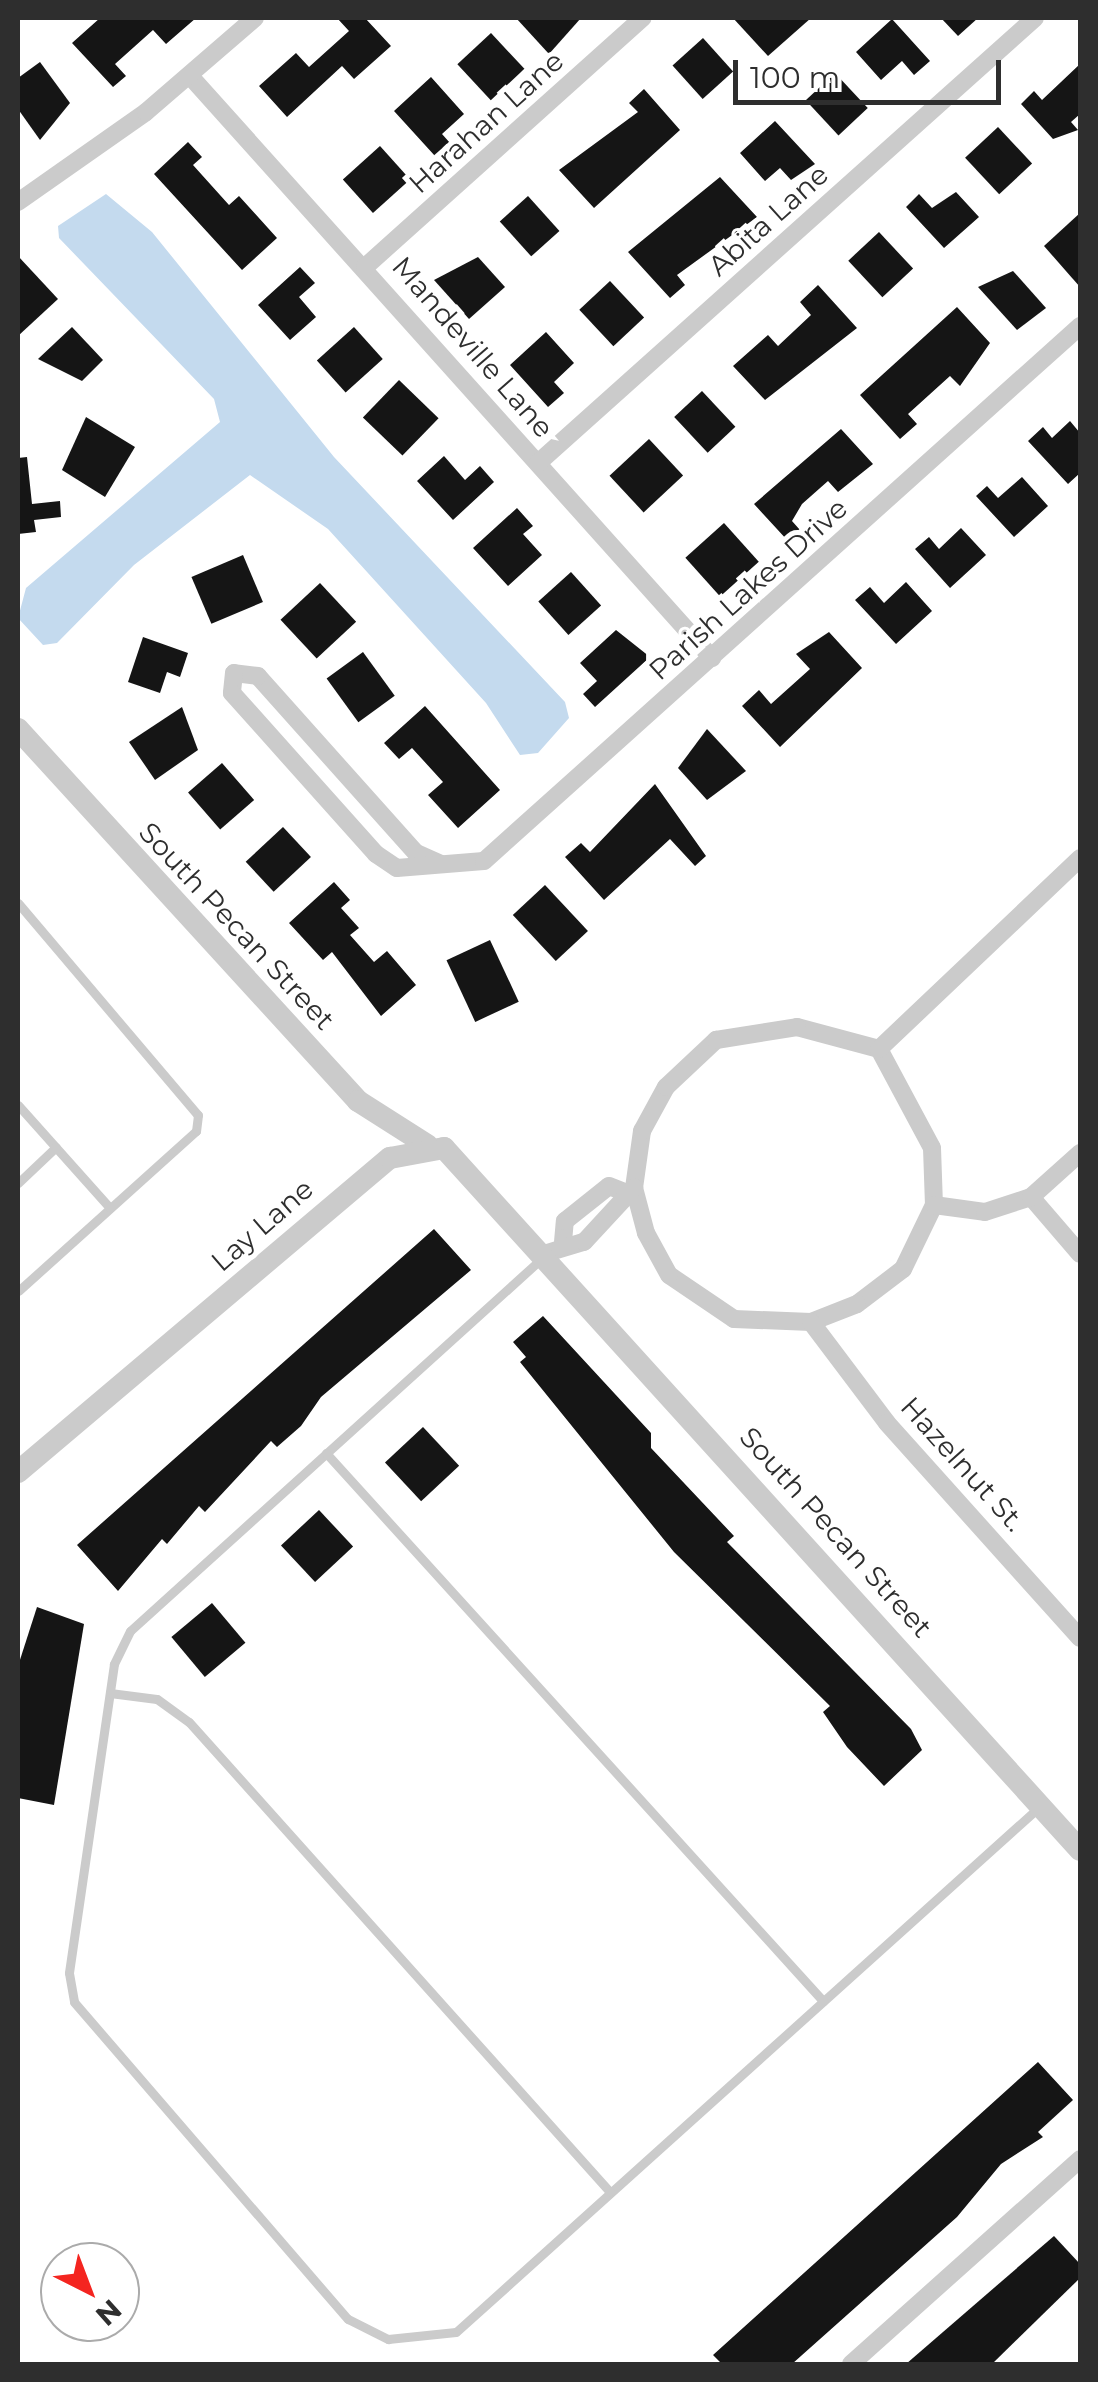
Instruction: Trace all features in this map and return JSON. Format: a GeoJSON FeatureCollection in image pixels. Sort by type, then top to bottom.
{"type":"FeatureCollection","features":[{"type":"Feature","properties":{"kind":"street"},"geometry":{"type":"LineString","coordinates":[[18,202],[190,76],[255,18]]}},
{"type":"Feature","properties":{"kind":"street","name":"Harahan Lane"},"geometry":{"type":"LineString","coordinates":[[365,267],[643,18]]}},
{"type":"Feature","properties":{"kind":"street","name":"Abita Lane"},"geometry":{"type":"LineString","coordinates":[[538,462],[1035,18]]}},
{"type":"Feature","properties":{"kind":"street","name":"Mandeville Lane"},"geometry":{"type":"LineString","coordinates":[[190,76],[712,658]]}},
{"type":"Feature","properties":{"kind":"street","name":"Parish Lakes Drive"},"geometry":{"type":"LineString","coordinates":[[441,864],[416,853],[258,676],[234,673],[232,693],[376,854],[397,868],[484,861],[506,847],[1080,326]]}},
{"type":"Feature","properties":{"kind":"street","name":"South Pecan Street"},"geometry":{"type":"LineString","coordinates":[[18,729],[358,1101],[427,1145]]}},
{"type":"Feature","properties":{"kind":"street"},"geometry":{"type":"LineString","coordinates":[[879,1048],[1080,858]]}},
{"type":"Feature","properties":{"kind":"street"},"geometry":{"type":"LineString","coordinates":[[555,1248],[584,1242],[626,1204],[642,1131],[666,1087],[716,1040],[798,1027],[879,1048],[932,1148],[934,1205],[903,1268],[858,1304],[811,1322],[734,1319],[670,1275],[630,1191]]}},
{"type":"Feature","properties":{"kind":"street"},"geometry":{"type":"LineString","coordinates":[[427,1145],[461,1159],[555,1248]]}},
{"type":"Feature","properties":{"kind":"street","name":"Lay Lane"},"geometry":{"type":"LineString","coordinates":[[18,1472],[390,1158],[427,1145]]}},
{"type":"Feature","properties":{"kind":"street"},"geometry":{"type":"LineString","coordinates":[[934,1205],[985,1212],[1030,1197],[1080,1152]]}},
{"type":"Feature","properties":{"kind":"street"},"geometry":{"type":"LineString","coordinates":[[555,1248],[565,1221],[608,1186],[630,1191]]}},
{"type":"Feature","properties":{"kind":"street"},"geometry":{"type":"LineString","coordinates":[[1030,1197],[1080,1254]]}},
{"type":"Feature","properties":{"kind":"street","name":"South Pecan Street"},"geometry":{"type":"LineString","coordinates":[[555,1248],[1080,1850]]}},
{"type":"Feature","properties":{"kind":"street","name":"Hazelnut St."},"geometry":{"type":"LineString","coordinates":[[811,1322],[887,1423],[1080,1638]]}},
{"type":"Feature","properties":{"kind":"street"},"geometry":{"type":"LineString","coordinates":[[851,2364],[1080,2160]]}},
{"type":"Feature","properties":{"kind":"lane"},"geometry":{"type":"LineString","coordinates":[[18,903],[198,1115],[196,1131],[18,1291]]}},
{"type":"Feature","properties":{"kind":"lane"},"geometry":{"type":"LineString","coordinates":[[18,1105],[110,1208]]}},
{"type":"Feature","properties":{"kind":"lane"},"geometry":{"type":"LineString","coordinates":[[18,1182],[56,1148]]}},
{"type":"Feature","properties":{"kind":"lane"},"geometry":{"type":"LineString","coordinates":[[555,1248],[130,1631],[110,1693],[69,1973],[74,2002],[348,2319],[388,2339],[456,2332],[1040,1806]]}},
{"type":"Feature","properties":{"kind":"lane"},"geometry":{"type":"LineString","coordinates":[[326,1453],[823,2001]]}},
{"type":"Feature","properties":{"kind":"lane"},"geometry":{"type":"LineString","coordinates":[[110,1693],[157,1699],[188,1722],[609,2191]]}},
{"type":"Feature","properties":{"kind":"water"},"geometry":{"type":"Polygon","coordinates":[[[106,194],[152,232],[334,457],[565,702],[569,718],[538,753],[520,755],[486,703],[328,529],[250,475],[134,565],[57,643],[43,645],[18,618],[26,588],[220,422],[214,399],[59,238],[58,226],[106,194]]]}},
{"type":"Feature","properties":{"kind":"building"},"geometry":{"type":"Polygon","coordinates":[[[100,18],[196,18],[166,44],[153,30],[115,64],[126,76],[113,87],[72,43],[100,18]]]}},
{"type":"Feature","properties":{"kind":"building"},"geometry":{"type":"Polygon","coordinates":[[[337,18],[365,18],[391,46],[354,79],[342,66],[287,117],[259,86],[296,53],[309,67],[349,31],[337,18]]]}},
{"type":"Feature","properties":{"kind":"building"},"geometry":{"type":"Polygon","coordinates":[[[516,18],[581,18],[549,54],[516,18]]]}},
{"type":"Feature","properties":{"kind":"building"},"geometry":{"type":"Polygon","coordinates":[[[733,18],[811,18],[768,56],[733,18]]]}},
{"type":"Feature","properties":{"kind":"building"},"geometry":{"type":"Polygon","coordinates":[[[941,18],[978,18],[958,36],[941,18]]]}},
{"type":"Feature","properties":{"kind":"building"},"geometry":{"type":"Polygon","coordinates":[[[892,19],[930,61],[914,75],[902,61],[881,80],[856,52],[892,19]]]}},
{"type":"Feature","properties":{"kind":"building"},"geometry":{"type":"Polygon","coordinates":[[[491,33],[524,69],[491,100],[457,64],[491,33]]]}},
{"type":"Feature","properties":{"kind":"building"},"geometry":{"type":"Polygon","coordinates":[[[703,38],[733,71],[703,99],[673,65],[703,38]]]}},
{"type":"Feature","properties":{"kind":"building"},"geometry":{"type":"Polygon","coordinates":[[[40,62],[70,103],[40,140],[18,109],[18,78],[40,62]]]}},
{"type":"Feature","properties":{"kind":"building"},"geometry":{"type":"Polygon","coordinates":[[[1080,64],[1080,114],[1071,122],[1078,130],[1053,139],[1021,104],[1034,91],[1042,100],[1080,64]]]}},
{"type":"Feature","properties":{"kind":"building"},"geometry":{"type":"Polygon","coordinates":[[[835,73],[868,108],[838,135],[806,100],[835,73]]]}},
{"type":"Feature","properties":{"kind":"building"},"geometry":{"type":"Polygon","coordinates":[[[431,77],[464,114],[442,134],[450,143],[435,156],[394,111],[431,77]]]}},
{"type":"Feature","properties":{"kind":"building"},"geometry":{"type":"Polygon","coordinates":[[[644,89],[680,130],[594,208],[559,170],[638,112],[629,103],[644,89]]]}},
{"type":"Feature","properties":{"kind":"building"},"geometry":{"type":"Polygon","coordinates":[[[775,121],[815,164],[791,180],[780,168],[765,181],[740,153],[775,121]]]}},
{"type":"Feature","properties":{"kind":"building"},"geometry":{"type":"Polygon","coordinates":[[[998,127],[1032,164],[999,194],[965,158],[998,127]]]}},
{"type":"Feature","properties":{"kind":"building"},"geometry":{"type":"Polygon","coordinates":[[[188,142],[202,157],[193,165],[229,205],[239,196],[277,238],[242,270],[154,174],[188,142]]]}},
{"type":"Feature","properties":{"kind":"building"},"geometry":{"type":"Polygon","coordinates":[[[380,146],[410,179],[373,213],[343,179],[380,146]]]}},
{"type":"Feature","properties":{"kind":"building"},"geometry":{"type":"Polygon","coordinates":[[[720,177],[757,217],[677,275],[685,285],[670,298],[628,252],[720,177]]]}},
{"type":"Feature","properties":{"kind":"building"},"geometry":{"type":"Polygon","coordinates":[[[956,192],[979,217],[944,248],[906,207],[919,194],[932,208],[956,192]]]}},
{"type":"Feature","properties":{"kind":"building"},"geometry":{"type":"Polygon","coordinates":[[[528,196],[559,231],[531,256],[500,221],[528,196]]]}},
{"type":"Feature","properties":{"kind":"building"},"geometry":{"type":"Polygon","coordinates":[[[1080,213],[1080,287],[1044,246],[1080,213]]]}},
{"type":"Feature","properties":{"kind":"building"},"geometry":{"type":"Polygon","coordinates":[[[879,232],[913,269],[882,297],[848,261],[879,232]]]}},
{"type":"Feature","properties":{"kind":"building"},"geometry":{"type":"Polygon","coordinates":[[[18,256],[58,299],[18,336],[18,256]]]}},
{"type":"Feature","properties":{"kind":"building"},"geometry":{"type":"Polygon","coordinates":[[[478,257],[505,287],[469,319],[434,280],[478,257]]]}},
{"type":"Feature","properties":{"kind":"building"},"geometry":{"type":"Polygon","coordinates":[[[300,267],[315,283],[299,297],[316,317],[290,340],[258,305],[300,267]]]}},
{"type":"Feature","properties":{"kind":"building"},"geometry":{"type":"Polygon","coordinates":[[[1013,271],[1046,308],[1017,330],[978,287],[1013,271]]]}},
{"type":"Feature","properties":{"kind":"building"},"geometry":{"type":"Polygon","coordinates":[[[610,281],[644,318],[613,346],[579,310],[610,281]]]}},
{"type":"Feature","properties":{"kind":"building"},"geometry":{"type":"Polygon","coordinates":[[[818,285],[857,328],[765,400],[733,366],[768,335],[778,346],[811,315],[800,302],[818,285]]]}},
{"type":"Feature","properties":{"kind":"building"},"geometry":{"type":"Polygon","coordinates":[[[957,307],[990,343],[960,386],[950,376],[908,414],[917,424],[900,439],[860,395],[957,307]]]}},
{"type":"Feature","properties":{"kind":"building"},"geometry":{"type":"Polygon","coordinates":[[[72,327],[103,360],[82,381],[38,359],[72,327]]]}},
{"type":"Feature","properties":{"kind":"building"},"geometry":{"type":"Polygon","coordinates":[[[354,327],[383,359],[346,392],[317,360],[354,327]]]}},
{"type":"Feature","properties":{"kind":"building"},"geometry":{"type":"Polygon","coordinates":[[[546,332],[574,363],[554,382],[564,393],[548,407],[510,365],[546,332]]]}},
{"type":"Feature","properties":{"kind":"building"},"geometry":{"type":"Polygon","coordinates":[[[399,380],[439,418],[402,456],[363,417],[399,380]]]}},
{"type":"Feature","properties":{"kind":"building"},"geometry":{"type":"Polygon","coordinates":[[[702,391],[735,427],[708,453],[674,417],[702,391]]]}},
{"type":"Feature","properties":{"kind":"building"},"geometry":{"type":"Polygon","coordinates":[[[86,417],[135,447],[105,497],[62,470],[86,417]]]}},
{"type":"Feature","properties":{"kind":"building"},"geometry":{"type":"Polygon","coordinates":[[[1070,421],[1080,433],[1080,473],[1068,484],[1028,441],[1043,427],[1052,438],[1070,421]]]}},
{"type":"Feature","properties":{"kind":"building"},"geometry":{"type":"Polygon","coordinates":[[[841,429],[873,464],[838,492],[828,481],[802,504],[792,521],[800,530],[788,541],[754,504],[841,429]]]}},
{"type":"Feature","properties":{"kind":"building"},"geometry":{"type":"Polygon","coordinates":[[[649,439],[683,476],[644,512],[610,476],[649,439]]]}},
{"type":"Feature","properties":{"kind":"building"},"geometry":{"type":"Polygon","coordinates":[[[444,456],[465,480],[480,466],[494,482],[453,520],[417,481],[444,456]]]}},
{"type":"Feature","properties":{"kind":"building"},"geometry":{"type":"Polygon","coordinates":[[[27,457],[32,504],[60,501],[61,517],[34,520],[36,532],[18,534],[18,458],[27,457]]]}},
{"type":"Feature","properties":{"kind":"building"},"geometry":{"type":"Polygon","coordinates":[[[1022,477],[1048,506],[1014,537],[976,496],[987,486],[998,498],[1022,477]]]}},
{"type":"Feature","properties":{"kind":"building"},"geometry":{"type":"Polygon","coordinates":[[[517,508],[533,526],[523,534],[542,555],[508,586],[473,548],[517,508]]]}},
{"type":"Feature","properties":{"kind":"building"},"geometry":{"type":"Polygon","coordinates":[[[724,523],[759,562],[720,596],[685,558],[724,523]]]}},
{"type":"Feature","properties":{"kind":"building"},"geometry":{"type":"Polygon","coordinates":[[[961,528],[986,555],[950,588],[915,549],[929,537],[939,549],[961,528]]]}},
{"type":"Feature","properties":{"kind":"building"},"geometry":{"type":"Polygon","coordinates":[[[243,555],[263,602],[211,624],[191,577],[243,555]]]}},
{"type":"Feature","properties":{"kind":"building"},"geometry":{"type":"Polygon","coordinates":[[[571,572],[601,605],[568,635],[538,601],[571,572]]]}},
{"type":"Feature","properties":{"kind":"building"},"geometry":{"type":"Polygon","coordinates":[[[906,582],[932,611],[896,644],[855,600],[870,587],[884,603],[906,582]]]}},
{"type":"Feature","properties":{"kind":"building"},"geometry":{"type":"Polygon","coordinates":[[[320,583],[356,622],[317,659],[281,620],[320,583]]]}},
{"type":"Feature","properties":{"kind":"building"},"geometry":{"type":"Polygon","coordinates":[[[616,630],[650,657],[595,707],[583,694],[597,681],[580,663],[616,630]]]}},
{"type":"Feature","properties":{"kind":"building"},"geometry":{"type":"Polygon","coordinates":[[[829,632],[862,668],[780,747],[742,706],[759,690],[771,704],[810,669],[796,654],[829,632]]]}},
{"type":"Feature","properties":{"kind":"building"},"geometry":{"type":"Polygon","coordinates":[[[143,637],[188,653],[180,677],[167,672],[160,693],[128,682],[143,637]]]}},
{"type":"Feature","properties":{"kind":"building"},"geometry":{"type":"Polygon","coordinates":[[[363,652],[395,696],[358,722],[327,678],[363,652]]]}},
{"type":"Feature","properties":{"kind":"building"},"geometry":{"type":"Polygon","coordinates":[[[425,706],[500,790],[458,828],[428,795],[443,782],[412,748],[399,759],[384,743],[425,706]]]}},
{"type":"Feature","properties":{"kind":"building"},"geometry":{"type":"Polygon","coordinates":[[[182,707],[198,750],[155,780],[129,742],[182,707]]]}},
{"type":"Feature","properties":{"kind":"building"},"geometry":{"type":"Polygon","coordinates":[[[707,729],[746,771],[707,800],[678,768],[707,729]]]}},
{"type":"Feature","properties":{"kind":"building"},"geometry":{"type":"Polygon","coordinates":[[[222,763],[254,800],[220,830],[188,793],[222,763]]]}},
{"type":"Feature","properties":{"kind":"building"},"geometry":{"type":"Polygon","coordinates":[[[655,784],[706,856],[695,866],[670,839],[604,900],[565,857],[581,843],[590,852],[655,784]]]}},
{"type":"Feature","properties":{"kind":"building"},"geometry":{"type":"Polygon","coordinates":[[[283,827],[311,857],[274,892],[246,862],[283,827]]]}},
{"type":"Feature","properties":{"kind":"building"},"geometry":{"type":"Polygon","coordinates":[[[334,882],[350,900],[341,908],[359,928],[350,935],[374,962],[387,951],[416,985],[381,1016],[332,952],[323,960],[289,923],[334,882]]]}},
{"type":"Feature","properties":{"kind":"building"},"geometry":{"type":"Polygon","coordinates":[[[545,885],[588,931],[556,961],[513,915],[545,885]]]}},
{"type":"Feature","properties":{"kind":"building"},"geometry":{"type":"Polygon","coordinates":[[[490,940],[519,1002],[475,1022],[446,960],[490,940]]]}},
{"type":"Feature","properties":{"kind":"building"},"geometry":{"type":"Polygon","coordinates":[[[434,1229],[471,1270],[321,1397],[301,1426],[277,1447],[271,1441],[205,1512],[199,1506],[167,1544],[162,1539],[118,1591],[77,1545],[434,1229]]]}},
{"type":"Feature","properties":{"kind":"building"},"geometry":{"type":"Polygon","coordinates":[[[543,1316],[651,1433],[651,1448],[734,1536],[727,1542],[911,1729],[922,1750],[884,1786],[847,1747],[823,1712],[830,1706],[674,1552],[520,1362],[526,1357],[513,1342],[543,1316]]]}},
{"type":"Feature","properties":{"kind":"building"},"geometry":{"type":"Polygon","coordinates":[[[423,1427],[459,1466],[421,1501],[385,1462],[423,1427]]]}},
{"type":"Feature","properties":{"kind":"building"},"geometry":{"type":"Polygon","coordinates":[[[319,1510],[353,1547],[315,1582],[281,1545],[319,1510]]]}},
{"type":"Feature","properties":{"kind":"building"},"geometry":{"type":"Polygon","coordinates":[[[212,1603],[245,1643],[205,1677],[171,1637],[212,1603]]]}},
{"type":"Feature","properties":{"kind":"building"},"geometry":{"type":"Polygon","coordinates":[[[37,1607],[84,1624],[54,1805],[18,1798],[18,1666],[37,1607]]]}},
{"type":"Feature","properties":{"kind":"building"},"geometry":{"type":"Polygon","coordinates":[[[1038,2062],[1073,2100],[1038,2132],[1043,2137],[1001,2164],[957,2217],[792,2364],[722,2364],[713,2355],[1038,2062]]]}},
{"type":"Feature","properties":{"kind":"building"},"geometry":{"type":"Polygon","coordinates":[[[1054,2236],[1080,2264],[1080,2278],[992,2364],[906,2364],[1054,2236]]]}}]}
